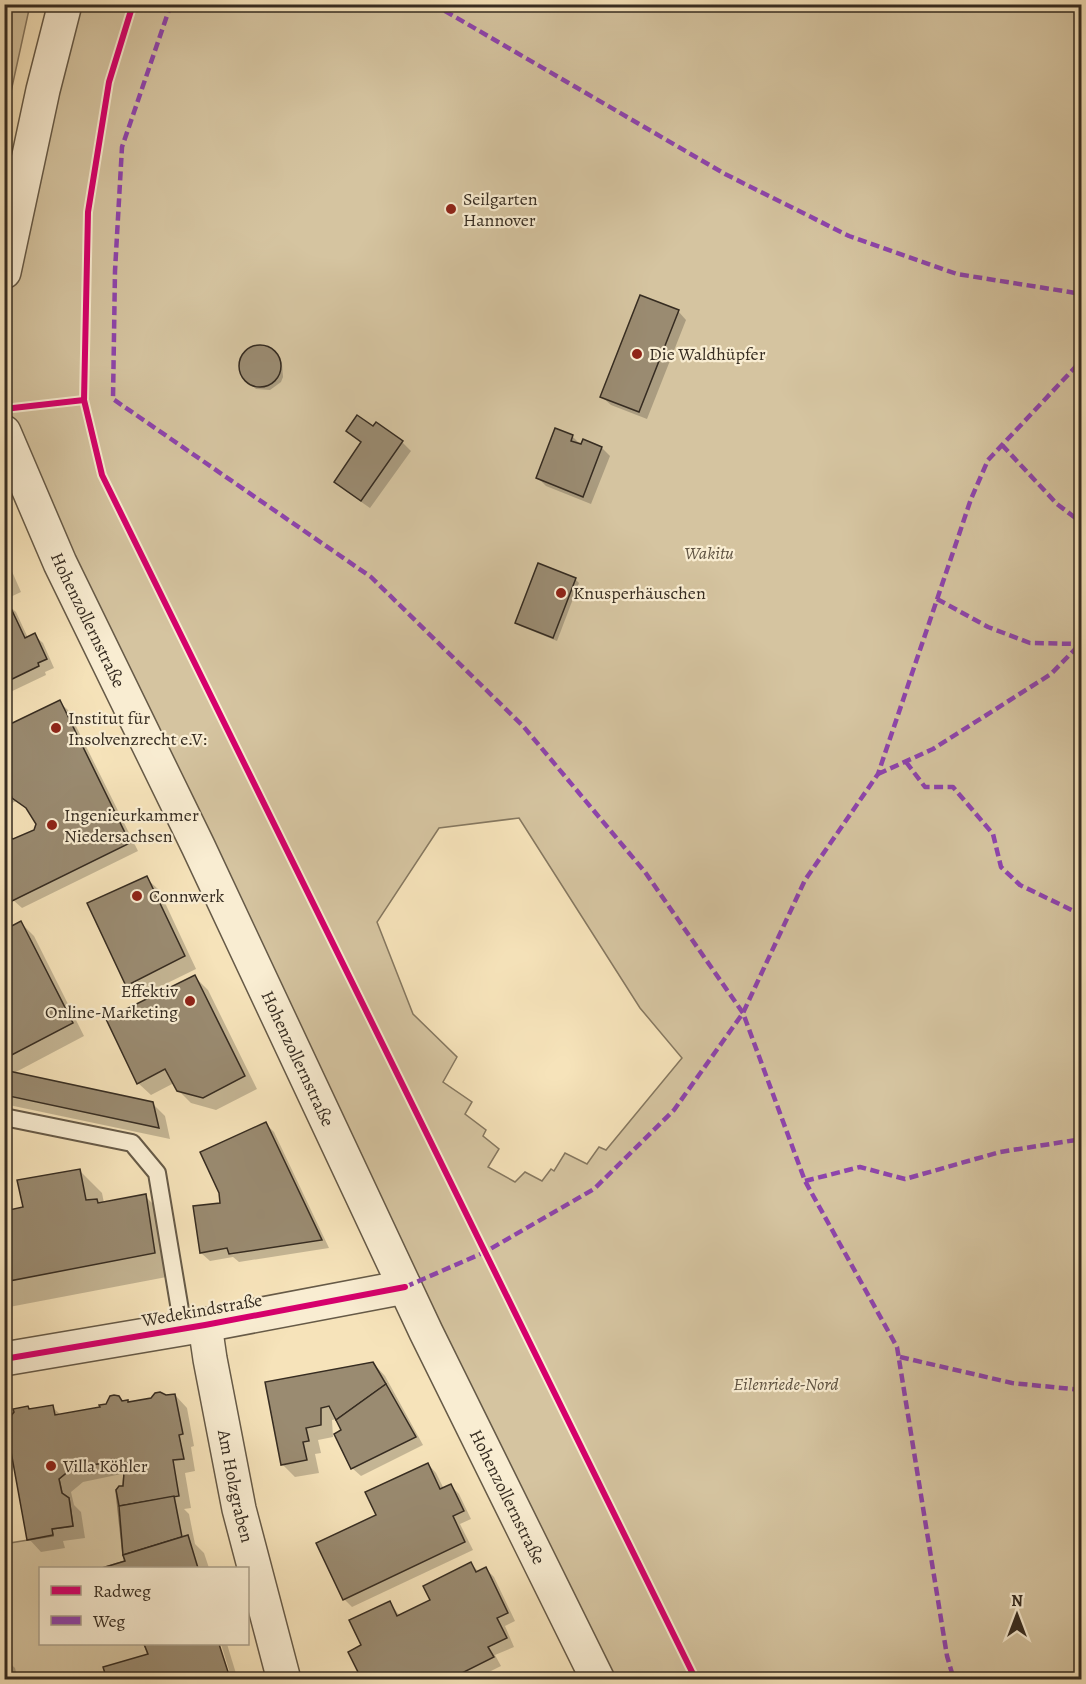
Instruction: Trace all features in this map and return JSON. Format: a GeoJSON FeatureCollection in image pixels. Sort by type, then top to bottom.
{"type":"FeatureCollection","features":[{"type":"Feature","properties":{"kind":"street"},"geometry":{"type":"LineString","coordinates":[[4,272],[43,90],[65,4]]}},
{"type":"Feature","properties":{"kind":"street","name":"Hohenzollernstraße"},"geometry":{"type":"LineString","coordinates":[[4,432],[60,563],[203,856],[405,1287],[598,1680]]}},
{"type":"Feature","properties":{"kind":"street","name":"Wedekindstraße"},"geometry":{"type":"LineString","coordinates":[[4,1359],[194,1327],[405,1287]]}},
{"type":"Feature","properties":{"kind":"street","name":"Am Holzgraben"},"geometry":{"type":"LineString","coordinates":[[194,1327],[210,1359],[239,1509],[284,1680]]}},
{"type":"Feature","properties":{"kind":"lane"},"geometry":{"type":"LineString","coordinates":[[4,1117],[132,1143],[157,1173],[194,1327]]}},
{"type":"Feature","properties":{"kind":"green space"},"geometry":{"type":"Polygon","coordinates":[[[4,5],[30,5],[5,119],[4,5]]]}},
{"type":"Feature","properties":{"kind":"green space","name":"Eilenriede-Nord"},"geometry":{"type":"Polygon","coordinates":[[[65,5],[1081,5],[1081,1679],[598,1679],[5,432],[5,272],[65,5]],[[519,818],[439,828],[377,922],[413,1014],[457,1057],[443,1082],[472,1102],[465,1114],[486,1130],[483,1136],[499,1149],[488,1167],[515,1182],[525,1172],[542,1181],[551,1169],[554,1171],[565,1153],[587,1164],[599,1147],[606,1150],[682,1058],[640,1008],[519,818]]]}},
{"type":"Feature","properties":{"kind":"green space"},"geometry":{"type":"Polygon","coordinates":[[[116,1460],[127,1463],[128,1473],[124,1474],[123,1486],[116,1490],[125,1561],[105,1567],[39,1567],[39,1645],[144,1645],[148,1654],[107,1679],[9,1679],[4,1667],[4,1544],[53,1536],[52,1529],[73,1526],[69,1498],[62,1493],[59,1479],[70,1470],[116,1460]]]}},
{"type":"Feature","properties":{"kind":"building"},"geometry":{"type":"Polygon","coordinates":[[[640,295],[679,310],[639,412],[600,397],[640,295]]]}},
{"type":"Feature","properties":{"kind":"building"},"geometry":{"type":"Polygon","coordinates":[[[260,345],[268,346],[275,351],[280,358],[280,374],[275,381],[268,386],[260,387],[252,386],[245,381],[240,374],[239,366],[240,358],[245,351],[252,346],[260,345]]]}},
{"type":"Feature","properties":{"kind":"building"},"geometry":{"type":"Polygon","coordinates":[[[357,415],[373,426],[376,422],[403,441],[361,501],[334,482],[361,442],[346,431],[357,415]]]}},
{"type":"Feature","properties":{"kind":"building"},"geometry":{"type":"Polygon","coordinates":[[[555,428],[573,435],[571,441],[581,444],[583,439],[602,447],[583,497],[536,478],[555,428]]]}},
{"type":"Feature","properties":{"kind":"building"},"geometry":{"type":"Polygon","coordinates":[[[538,563],[576,578],[553,638],[515,623],[538,563]]]}},
{"type":"Feature","properties":{"kind":"building"},"geometry":{"type":"Polygon","coordinates":[[[8,602],[25,638],[35,633],[47,659],[38,663],[39,666],[4,683],[4,603],[8,602]]]}},
{"type":"Feature","properties":{"kind":"building"},"geometry":{"type":"Polygon","coordinates":[[[60,700],[130,843],[12,901],[4,887],[4,835],[13,839],[34,830],[36,824],[26,808],[12,798],[10,792],[4,794],[4,727],[60,700]]]}},
{"type":"Feature","properties":{"kind":"building"},"geometry":{"type":"Polygon","coordinates":[[[147,876],[185,956],[126,986],[87,903],[147,876]]]}},
{"type":"Feature","properties":{"kind":"building"},"geometry":{"type":"Polygon","coordinates":[[[21,921],[73,1023],[4,1059],[4,930],[21,921]]]}},
{"type":"Feature","properties":{"kind":"building"},"geometry":{"type":"Polygon","coordinates":[[[195,975],[245,1076],[203,1098],[177,1091],[165,1069],[137,1084],[106,1019],[195,975]]]}},
{"type":"Feature","properties":{"kind":"building"},"geometry":{"type":"Polygon","coordinates":[[[4,1070],[153,1102],[159,1128],[4,1095],[4,1070]]]}},
{"type":"Feature","properties":{"kind":"building"},"geometry":{"type":"Polygon","coordinates":[[[266,1122],[322,1240],[229,1254],[227,1248],[200,1253],[193,1206],[220,1203],[219,1193],[200,1152],[266,1122]]]}},
{"type":"Feature","properties":{"kind":"building"},"geometry":{"type":"Polygon","coordinates":[[[80,1169],[86,1200],[97,1199],[98,1203],[146,1194],[155,1253],[4,1282],[4,1218],[10,1217],[9,1210],[23,1207],[17,1180],[80,1169]]]}},
{"type":"Feature","properties":{"kind":"building"},"geometry":{"type":"Polygon","coordinates":[[[373,1362],[386,1384],[336,1420],[329,1406],[321,1408],[321,1425],[306,1428],[309,1441],[303,1442],[307,1460],[281,1465],[265,1382],[373,1362]]]}},
{"type":"Feature","properties":{"kind":"building"},"geometry":{"type":"Polygon","coordinates":[[[386,1384],[416,1437],[351,1469],[334,1434],[341,1430],[336,1420],[386,1384]]]}},
{"type":"Feature","properties":{"kind":"building","name":"Villa Köhler"},"geometry":{"type":"Polygon","coordinates":[[[160,1392],[166,1395],[175,1394],[183,1434],[179,1435],[184,1459],[173,1460],[179,1496],[119,1506],[116,1490],[119,1486],[123,1486],[124,1473],[128,1473],[127,1463],[116,1460],[70,1470],[59,1479],[62,1493],[69,1498],[73,1526],[52,1529],[53,1535],[27,1540],[8,1435],[4,1432],[4,1425],[14,1412],[13,1409],[53,1405],[55,1415],[100,1407],[99,1405],[106,1404],[110,1396],[114,1395],[128,1402],[151,1398],[155,1393],[160,1392]]]}},
{"type":"Feature","properties":{"kind":"building"},"geometry":{"type":"Polygon","coordinates":[[[428,1463],[440,1489],[451,1484],[464,1511],[453,1516],[465,1542],[343,1600],[316,1543],[376,1515],[365,1492],[428,1463]]]}},
{"type":"Feature","properties":{"kind":"building"},"geometry":{"type":"Polygon","coordinates":[[[174,1496],[182,1537],[123,1555],[119,1506],[174,1496]]]}},
{"type":"Feature","properties":{"kind":"building"},"geometry":{"type":"Polygon","coordinates":[[[188,1535],[198,1567],[105,1567],[125,1561],[123,1555],[188,1535]]]}},
{"type":"Feature","properties":{"kind":"building"},"geometry":{"type":"Polygon","coordinates":[[[471,1562],[476,1572],[486,1567],[508,1613],[497,1618],[507,1638],[488,1647],[494,1657],[448,1680],[436,1680],[433,1674],[422,1680],[376,1680],[374,1676],[362,1680],[348,1652],[361,1645],[349,1620],[390,1601],[397,1616],[430,1600],[423,1586],[471,1562]]]}},
{"type":"Feature","properties":{"kind":"building"},"geometry":{"type":"Polygon","coordinates":[[[144,1645],[219,1645],[230,1678],[225,1680],[107,1680],[103,1667],[148,1654],[144,1645]]]}},
{"type":"Feature","properties":{"kind":"marked path"},"geometry":{"type":"LineString","coordinates":[[171,4],[122,147],[115,271],[113,399],[371,577],[523,726],[645,872],[743,1013],[805,1181],[897,1347],[947,1656],[954,1680]]}},
{"type":"Feature","properties":{"kind":"marked path"},"geometry":{"type":"LineString","coordinates":[[433,4],[725,174],[849,236],[957,274],[1082,294]]}},
{"type":"Feature","properties":{"kind":"marked path"},"geometry":{"type":"LineString","coordinates":[[405,1287],[485,1252],[594,1189],[674,1110],[743,1013],[805,880],[878,774],[971,499],[988,460],[1082,360]]}},
{"type":"Feature","properties":{"kind":"marked path"},"geometry":{"type":"LineString","coordinates":[[1002,445],[1057,504],[1082,523]]}},
{"type":"Feature","properties":{"kind":"marked path"},"geometry":{"type":"LineString","coordinates":[[937,599],[988,627],[1030,643],[1080,644]]}},
{"type":"Feature","properties":{"kind":"marked path"},"geometry":{"type":"LineString","coordinates":[[878,774],[933,749],[1051,674],[1082,642]]}},
{"type":"Feature","properties":{"kind":"marked path"},"geometry":{"type":"LineString","coordinates":[[906,762],[925,787],[953,787],[993,834],[1001,867],[1020,885],[1082,915]]}},
{"type":"Feature","properties":{"kind":"marked path"},"geometry":{"type":"LineString","coordinates":[[805,1181],[860,1167],[905,1179],[1000,1152],[1082,1139]]}},
{"type":"Feature","properties":{"kind":"marked path"},"geometry":{"type":"LineString","coordinates":[[900,1357],[1012,1383],[1082,1390]]}},
{"type":"Feature","properties":{"kind":"cycle path"},"geometry":{"type":"LineString","coordinates":[[133,4],[109,82],[88,212],[84,400],[102,475],[696,1680]]}},
{"type":"Feature","properties":{"kind":"cycle path"},"geometry":{"type":"LineString","coordinates":[[4,409],[84,400]]}},
{"type":"Feature","properties":{"kind":"cycle path"},"geometry":{"type":"LineString","coordinates":[[4,1359],[205,1325],[405,1287]]}},
{"type":"Feature","properties":{"kind":"place","name":"Seilgarten Hannover"},"geometry":{"type":"Point","coordinates":[451,209]}},
{"type":"Feature","properties":{"kind":"place","name":"Die Waldhüpfer"},"geometry":{"type":"Point","coordinates":[637,354]}},
{"type":"Feature","properties":{"kind":"place","name":"Knusperhäuschen"},"geometry":{"type":"Point","coordinates":[561,593]}},
{"type":"Feature","properties":{"kind":"place","name":"Institut für Insolvenzrecht e.V:"},"geometry":{"type":"Point","coordinates":[56,728]}},
{"type":"Feature","properties":{"kind":"place","name":"Ingenieurkammer Niedersachsen"},"geometry":{"type":"Point","coordinates":[52,825]}},
{"type":"Feature","properties":{"kind":"place","name":"Connwerk"},"geometry":{"type":"Point","coordinates":[137,896]}},
{"type":"Feature","properties":{"kind":"place","name":"Effektiv Online-Marketing"},"geometry":{"type":"Point","coordinates":[190,1001]}},
{"type":"Feature","properties":{"kind":"place","name":"Villa Köhler"},"geometry":{"type":"Point","coordinates":[51,1466]}},
{"type":"Feature","properties":{"kind":"park label","name":"Wakitu"},"geometry":{"type":"Point","coordinates":[709,553]}}]}
